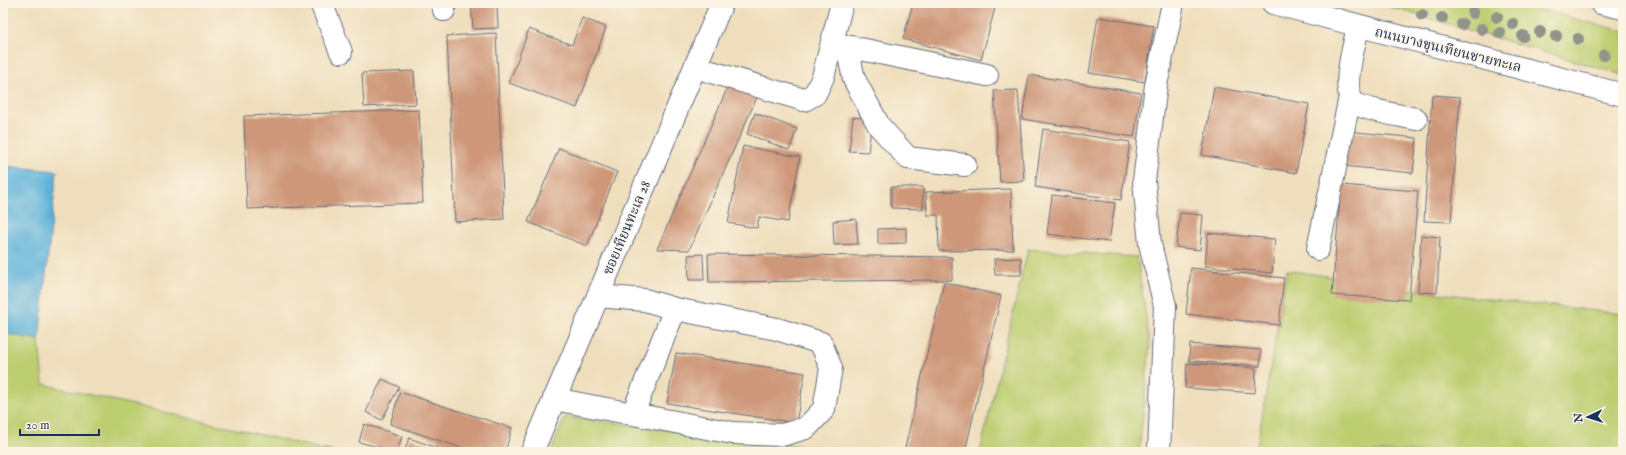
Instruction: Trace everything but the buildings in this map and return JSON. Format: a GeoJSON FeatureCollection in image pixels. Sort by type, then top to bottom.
{"type":"FeatureCollection","features":[{"type":"Feature","properties":{"kind":"street"},"geometry":{"type":"LineString","coordinates":[[321,3],[341,52]]}},
{"type":"Feature","properties":{"kind":"street","name":"ซอยเทียนทะเล 28"},"geometry":{"type":"LineString","coordinates":[[532,452],[722,3]]}},
{"type":"Feature","properties":{"kind":"street"},"geometry":{"type":"LineString","coordinates":[[842,3],[840,45],[854,79],[879,126],[908,158],[965,165]]}},
{"type":"Feature","properties":{"kind":"street"},"geometry":{"type":"LineString","coordinates":[[1159,452],[1165,306],[1150,244],[1144,181],[1156,85],[1172,3]]}},
{"type":"Feature","properties":{"kind":"street","name":"ถนนบางขุนเทียนชายทะเล"},"geometry":{"type":"LineString","coordinates":[[1273,3],[1358,27],[1623,95]]}},
{"type":"Feature","properties":{"kind":"street"},"geometry":{"type":"LineString","coordinates":[[1601,3],[1623,8]]}},
{"type":"Feature","properties":{"kind":"street"},"geometry":{"type":"LineString","coordinates":[[1318,249],[1350,97],[1348,86],[1349,71],[1358,27]]}},
{"type":"Feature","properties":{"kind":"street"},"geometry":{"type":"LineString","coordinates":[[695,67],[804,100],[816,94],[840,45]]}},
{"type":"Feature","properties":{"kind":"street"},"geometry":{"type":"LineString","coordinates":[[840,45],[987,75]]}},
{"type":"Feature","properties":{"kind":"street"},"geometry":{"type":"LineString","coordinates":[[1350,97],[1358,105],[1416,119]]}},
{"type":"Feature","properties":{"kind":"street"},"geometry":{"type":"LineString","coordinates":[[554,400],[633,413],[733,434],[782,435],[806,428],[824,409],[831,368],[820,343],[777,329],[675,309],[645,300],[598,296]]}},
{"type":"Feature","properties":{"kind":"street"},"geometry":{"type":"LineString","coordinates":[[633,413],[675,309]]}},
{"type":"Feature","properties":{"kind":"green space"},"geometry":{"type":"Polygon","coordinates":[[[1376,3],[1513,3],[1623,31],[1623,75],[1376,3]]]}},
{"type":"Feature","properties":{"kind":"green space"},"geometry":{"type":"Polygon","coordinates":[[[1028,249],[1137,257],[1150,345],[1139,452],[980,452],[1028,249]]]}},
{"type":"Feature","properties":{"kind":"green space"},"geometry":{"type":"Polygon","coordinates":[[[1287,270],[1437,293],[1623,314],[1623,452],[1256,452],[1287,270]]]}},
{"type":"Feature","properties":{"kind":"green space"},"geometry":{"type":"Polygon","coordinates":[[[3,333],[39,340],[43,384],[335,452],[3,452],[3,333]]]}},
{"type":"Feature","properties":{"kind":"green space"},"geometry":{"type":"Polygon","coordinates":[[[565,417],[849,452],[551,452],[565,417]]]}},
{"type":"Feature","properties":{"kind":"water"},"geometry":{"type":"Polygon","coordinates":[[[3,166],[57,171],[39,340],[3,333],[3,166]]]}}]}
